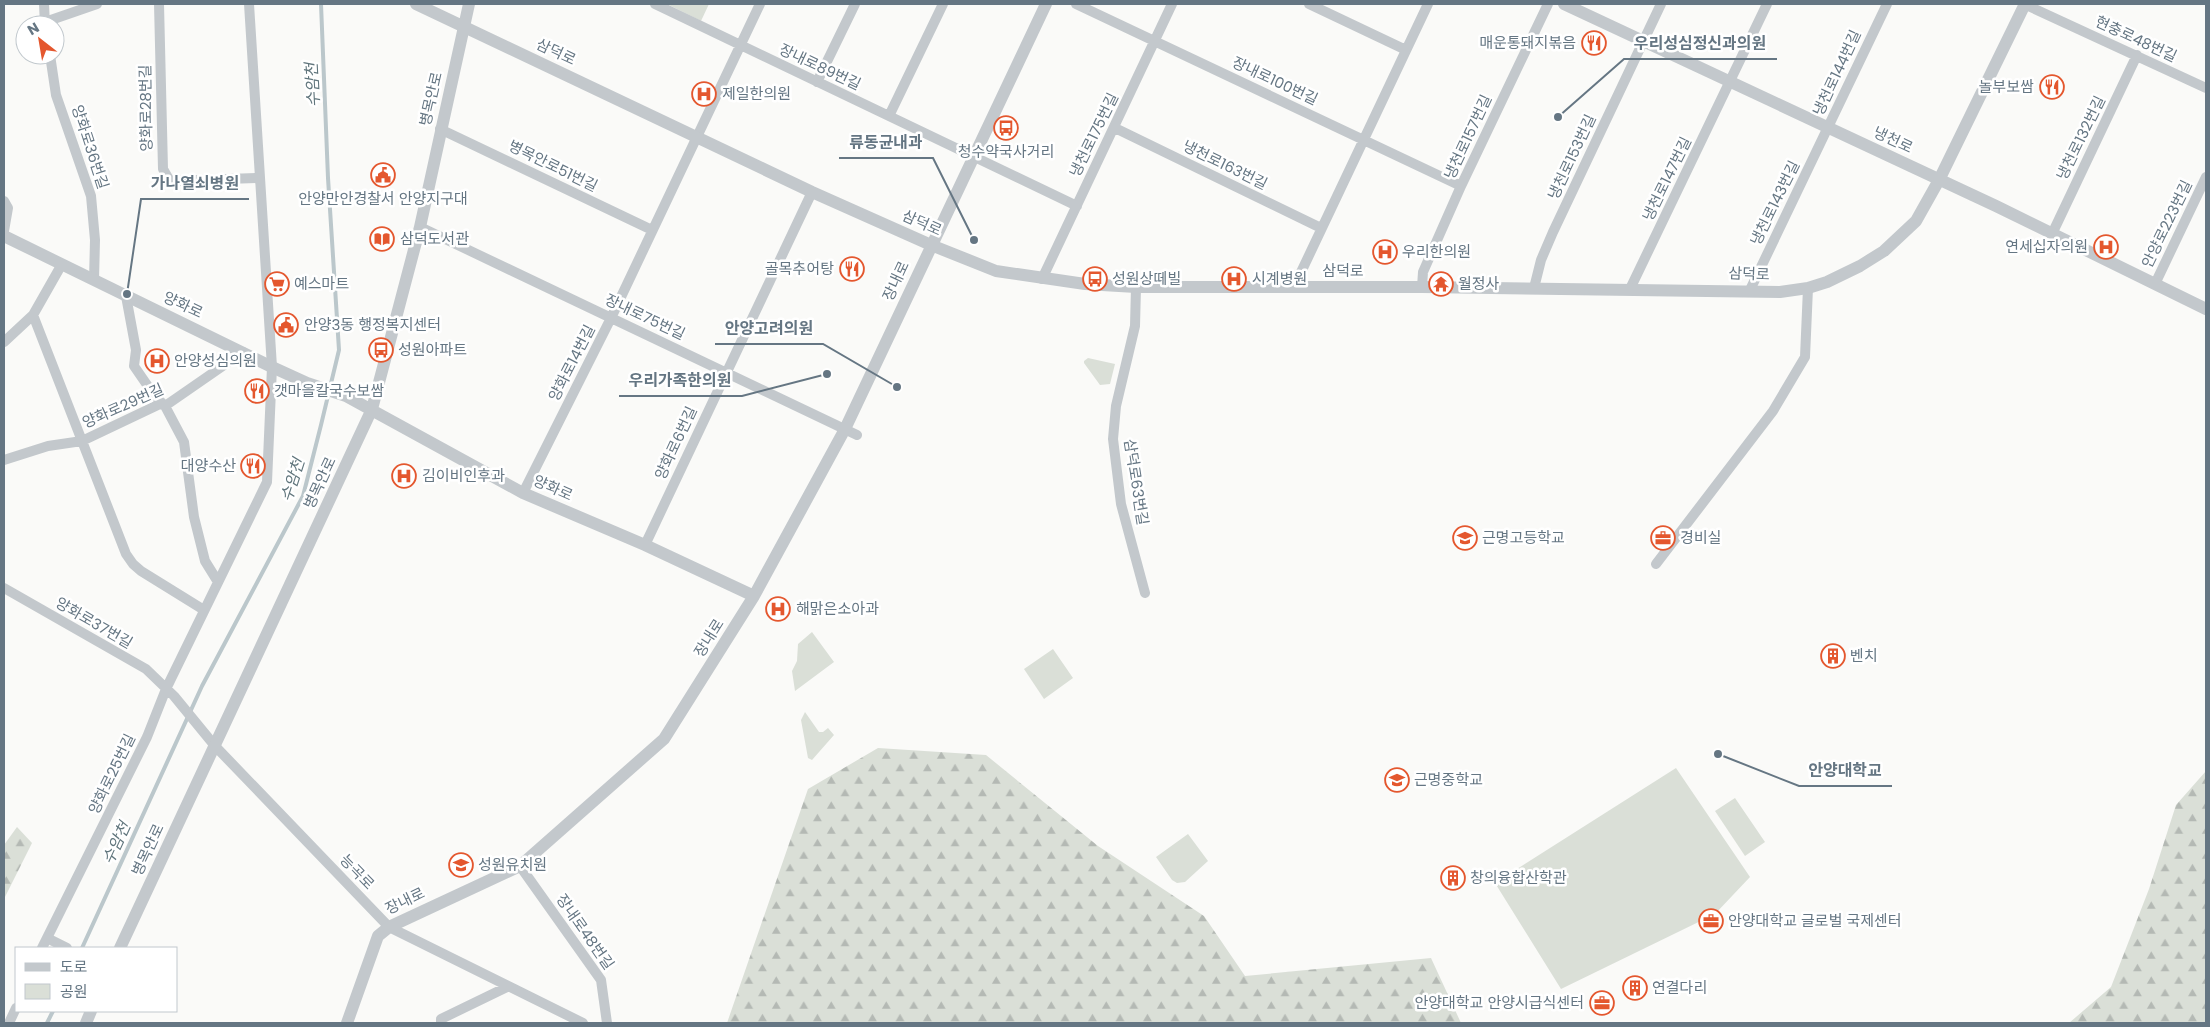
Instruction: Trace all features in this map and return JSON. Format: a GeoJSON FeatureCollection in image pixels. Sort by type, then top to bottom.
{"type":"FeatureCollection","features":[{"type":"Feature","properties":{"kind":"street"},"geometry":{"type":"LineString","coordinates":[[65,16],[97,4]]}},
{"type":"Feature","properties":{"kind":"street","name":"양화로28번길"},"geometry":{"type":"LineString","coordinates":[[159,4],[163,169],[170,181],[259,178]]}},
{"type":"Feature","properties":{"kind":"street"},"geometry":{"type":"LineString","coordinates":[[249,4],[272,367]]}},
{"type":"Feature","properties":{"kind":"street","name":"삼덕로"},"geometry":{"type":"LineString","coordinates":[[416,4],[812,192],[931,245],[996,271],[1085,284],[1136,287],[1422,287],[1750,290],[1780,292],[1808,288],[1835,278],[1884,251],[1916,221],[1940,180],[2025,4]]}},
{"type":"Feature","properties":{"kind":"street","name":"병목안로"},"geometry":{"type":"LineString","coordinates":[[120,947],[372,409],[420,227],[469,4]]}},
{"type":"Feature","properties":{"kind":"street","name":"장내로89번길"},"geometry":{"type":"LineString","coordinates":[[655,4],[740,46],[974,154]]}},
{"type":"Feature","properties":{"kind":"street","name":"양화로14번길"},"geometry":{"type":"LineString","coordinates":[[523,492],[611,318],[760,4]]}},
{"type":"Feature","properties":{"kind":"street"},"geometry":{"type":"LineString","coordinates":[[817,82],[855,4]]}},
{"type":"Feature","properties":{"kind":"street"},"geometry":{"type":"LineString","coordinates":[[889,116],[944,4]]}},
{"type":"Feature","properties":{"kind":"street","name":"장내로"},"geometry":{"type":"LineString","coordinates":[[347,1023],[378,936],[389,927],[520,866],[664,739],[754,596],[845,430],[1046,4]]}},
{"type":"Feature","properties":{"kind":"street","name":"장내로100번길"},"geometry":{"type":"LineString","coordinates":[[1076,4],[1461,186]]}},
{"type":"Feature","properties":{"kind":"street","name":"냉천로175번길"},"geometry":{"type":"LineString","coordinates":[[1042,279],[1172,4]]}},
{"type":"Feature","properties":{"kind":"street"},"geometry":{"type":"LineString","coordinates":[[1310,4],[1406,50]]}},
{"type":"Feature","properties":{"kind":"street"},"geometry":{"type":"LineString","coordinates":[[1294,288],[1428,4]]}},
{"type":"Feature","properties":{"kind":"street","name":"냉천로157번길"},"geometry":{"type":"LineString","coordinates":[[1422,287],[1423,272],[1461,186],[1548,4]]}},
{"type":"Feature","properties":{"kind":"street","name":"냉천로"},"geometry":{"type":"LineString","coordinates":[[1564,4],[1940,180],[2206,309]]}},
{"type":"Feature","properties":{"kind":"street","name":"냉천로153번길"},"geometry":{"type":"LineString","coordinates":[[1534,288],[1541,260],[1553,232],[1661,4]]}},
{"type":"Feature","properties":{"kind":"street","name":"냉천로147번길"},"geometry":{"type":"LineString","coordinates":[[1630,289],[1767,4]]}},
{"type":"Feature","properties":{"kind":"street","name":"냉천로144번길"},"geometry":{"type":"LineString","coordinates":[[1828,129],[1886,4]]}},
{"type":"Feature","properties":{"kind":"street","name":"현충로48번길"},"geometry":{"type":"LineString","coordinates":[[2025,4],[2206,88]]}},
{"type":"Feature","properties":{"kind":"street","name":"냉천로132번길"},"geometry":{"type":"LineString","coordinates":[[2052,234],[2137,55]]}},
{"type":"Feature","properties":{"kind":"street","name":"양화로36번길"},"geometry":{"type":"LineString","coordinates":[[52,65],[56,95],[91,196],[95,240],[94,280]]}},
{"type":"Feature","properties":{"kind":"street","name":"냉천로163번길"},"geometry":{"type":"LineString","coordinates":[[1115,128],[1321,228]]}},
{"type":"Feature","properties":{"kind":"street","name":"병목안로51번길"},"geometry":{"type":"LineString","coordinates":[[440,129],[652,230]]}},
{"type":"Feature","properties":{"kind":"street","name":"냉천로143번길"},"geometry":{"type":"LineString","coordinates":[[1750,290],[1828,129]]}},
{"type":"Feature","properties":{"kind":"street"},"geometry":{"type":"LineString","coordinates":[[974,154],[1077,206]]}},
{"type":"Feature","properties":{"kind":"street","name":"안양로223번길"},"geometry":{"type":"LineString","coordinates":[[2155,284],[2203,194],[2206,177]]}},
{"type":"Feature","properties":{"kind":"street","name":"양화로6번길"},"geometry":{"type":"LineString","coordinates":[[645,545],[812,192]]}},
{"type":"Feature","properties":{"kind":"street"},"geometry":{"type":"LineString","coordinates":[[4,201],[8,208],[4,231]]}},
{"type":"Feature","properties":{"kind":"street","name":"장내로75번길"},"geometry":{"type":"LineString","coordinates":[[420,227],[857,435]]}},
{"type":"Feature","properties":{"kind":"street","name":"양화로"},"geometry":{"type":"LineString","coordinates":[[4,236],[272,367],[307,383],[346,396],[523,492],[645,545],[754,596]]}},
{"type":"Feature","properties":{"kind":"street"},"geometry":{"type":"LineString","coordinates":[[4,342],[33,314],[62,264]]}},
{"type":"Feature","properties":{"kind":"street","name":"삼덕로63번길"},"geometry":{"type":"LineString","coordinates":[[1136,287],[1135,326],[1116,406],[1113,439],[1121,504],[1145,593]]}},
{"type":"Feature","properties":{"kind":"street"},"geometry":{"type":"LineString","coordinates":[[1656,564],[1773,411],[1805,357],[1808,288]]}},
{"type":"Feature","properties":{"kind":"street"},"geometry":{"type":"LineString","coordinates":[[126,296],[136,350],[134,366],[154,395],[163,404],[184,442],[194,517],[205,561],[218,582]]}},
{"type":"Feature","properties":{"kind":"street"},"geometry":{"type":"LineString","coordinates":[[33,314],[119,539],[133,564],[204,610]]}},
{"type":"Feature","properties":{"kind":"street","name":"양화로29번길"},"geometry":{"type":"LineString","coordinates":[[4,460],[48,446],[82,441],[163,404],[243,352]]}},
{"type":"Feature","properties":{"kind":"street","name":"양화로25번길"},"geometry":{"type":"LineString","coordinates":[[44,943],[170,693],[204,610],[267,482],[272,367]]}},
{"type":"Feature","properties":{"kind":"street","name":"양화로37번길"},"geometry":{"type":"LineString","coordinates":[[4,588],[146,669],[202,728]]}},
{"type":"Feature","properties":{"kind":"street","name":"능곡로"},"geometry":{"type":"LineString","coordinates":[[202,728],[215,746],[389,927],[583,1023]]}},
{"type":"Feature","properties":{"kind":"street","name":"장내로48번길"},"geometry":{"type":"LineString","coordinates":[[520,866],[601,980],[607,1023]]}},
{"type":"Feature","properties":{"kind":"street"},"geometry":{"type":"LineString","coordinates":[[44,943],[63,946]]}},
{"type":"Feature","properties":{"kind":"street"},"geometry":{"type":"LineString","coordinates":[[441,1023],[440,1019],[507,987]]}},
{"type":"Feature","properties":{"kind":"street"},"geometry":{"type":"LineString","coordinates":[[9,1023],[15,1010]]}},
{"type":"Feature","properties":{"kind":"green space"},"geometry":{"type":"Polygon","coordinates":[[[667,4],[709,4],[701,21],[667,4]]]}},
{"type":"Feature","properties":{"kind":"green space"},"geometry":{"type":"Polygon","coordinates":[[[1088,358],[1115,364],[1110,384],[1100,385],[1084,363],[1088,358]]]}},
{"type":"Feature","properties":{"kind":"green space"},"geometry":{"type":"Polygon","coordinates":[[[812,632],[834,662],[795,691],[792,671],[797,661],[798,644],[812,632]]]}},
{"type":"Feature","properties":{"kind":"green space"},"geometry":{"type":"Polygon","coordinates":[[[1053,649],[1073,678],[1044,699],[1024,669],[1053,649]]]}},
{"type":"Feature","properties":{"kind":"green space"},"geometry":{"type":"Polygon","coordinates":[[[805,712],[819,732],[823,732],[828,728],[834,735],[812,760],[808,758],[801,720],[805,712]]]}},
{"type":"Feature","properties":{"kind":"green space"},"geometry":{"type":"Polygon","coordinates":[[[878,748],[986,755],[1098,846],[1204,916],[1245,976],[1431,958],[1461,1023],[727,1023],[808,789],[878,748]]]}},
{"type":"Feature","properties":{"kind":"green space"},"geometry":{"type":"Polygon","coordinates":[[[1676,768],[1750,877],[1715,914],[1561,989],[1495,883],[1676,768]]]}},
{"type":"Feature","properties":{"kind":"green space"},"geometry":{"type":"Polygon","coordinates":[[[2206,771],[2206,1023],[2069,1023],[2111,987],[2149,889],[2176,805],[2206,771]]]}},
{"type":"Feature","properties":{"kind":"green space"},"geometry":{"type":"Polygon","coordinates":[[[1735,798],[1765,842],[1745,856],[1715,811],[1735,798]]]}},
{"type":"Feature","properties":{"kind":"green space"},"geometry":{"type":"Polygon","coordinates":[[[17,827],[32,843],[4,899],[4,845],[17,827]]]}},
{"type":"Feature","properties":{"kind":"green space"},"geometry":{"type":"Polygon","coordinates":[[[1188,834],[1208,861],[1185,882],[1177,883],[1172,880],[1156,857],[1188,834]]]}},
{"type":"Feature","properties":{"kind":"waterway","name":"수암천"},"geometry":{"type":"LineString","coordinates":[[82,947],[202,686],[303,496],[321,425],[339,350],[328,178],[321,4]]}},
{"type":"Feature","properties":{"kind":"waterway","name":"수암천"},"geometry":{"type":"LineString","coordinates":[[47,1023],[52,1012]]}},
{"type":"Feature","properties":{"kind":"place","name":"매운통돼지볶음"},"geometry":{"type":"Point","coordinates":[1594,43]}},
{"type":"Feature","properties":{"kind":"place","name":"놀부보쌈"},"geometry":{"type":"Point","coordinates":[2052,87]}},
{"type":"Feature","properties":{"kind":"place","name":"제일한의원"},"geometry":{"type":"Point","coordinates":[704,94]}},
{"type":"Feature","properties":{"kind":"place","name":"우리성심정신과의원"},"geometry":{"type":"Point","coordinates":[1558,117]}},
{"type":"Feature","properties":{"kind":"place","name":"청수약국사거리"},"geometry":{"type":"Point","coordinates":[1006,128]}},
{"type":"Feature","properties":{"kind":"place","name":"안양만안경찰서 안양지구대"},"geometry":{"type":"Point","coordinates":[383,175]}},
{"type":"Feature","properties":{"kind":"place","name":"삼덕도서관"},"geometry":{"type":"Point","coordinates":[382,239]}},
{"type":"Feature","properties":{"kind":"place","name":"류동균내과"},"geometry":{"type":"Point","coordinates":[974,240]}},
{"type":"Feature","properties":{"kind":"place","name":"연세십자의원"},"geometry":{"type":"Point","coordinates":[2106,247]}},
{"type":"Feature","properties":{"kind":"place","name":"우리한의원"},"geometry":{"type":"Point","coordinates":[1385,252]}},
{"type":"Feature","properties":{"kind":"place","name":"골목추어탕"},"geometry":{"type":"Point","coordinates":[852,269]}},
{"type":"Feature","properties":{"kind":"place","name":"성원상떼빌"},"geometry":{"type":"Point","coordinates":[1095,279]}},
{"type":"Feature","properties":{"kind":"place","name":"시계병원"},"geometry":{"type":"Point","coordinates":[1234,279]}},
{"type":"Feature","properties":{"kind":"place","name":"예스마트"},"geometry":{"type":"Point","coordinates":[277,284]}},
{"type":"Feature","properties":{"kind":"place","name":"월정사"},"geometry":{"type":"Point","coordinates":[1441,284]}},
{"type":"Feature","properties":{"kind":"place","name":"가나열쇠병원"},"geometry":{"type":"Point","coordinates":[127,294]}},
{"type":"Feature","properties":{"kind":"place","name":"안양3동 행정복지센터"},"geometry":{"type":"Point","coordinates":[286,325]}},
{"type":"Feature","properties":{"kind":"place","name":"성원아파트"},"geometry":{"type":"Point","coordinates":[381,350]}},
{"type":"Feature","properties":{"kind":"place","name":"안양성심의원"},"geometry":{"type":"Point","coordinates":[157,361]}},
{"type":"Feature","properties":{"kind":"place","name":"우리가족한의원"},"geometry":{"type":"Point","coordinates":[827,374]}},
{"type":"Feature","properties":{"kind":"place","name":"안양고려의원"},"geometry":{"type":"Point","coordinates":[897,387]}},
{"type":"Feature","properties":{"kind":"place","name":"갯마을칼국수보쌈"},"geometry":{"type":"Point","coordinates":[257,391]}},
{"type":"Feature","properties":{"kind":"place","name":"대양수산"},"geometry":{"type":"Point","coordinates":[253,466]}},
{"type":"Feature","properties":{"kind":"place","name":"김이비인후과"},"geometry":{"type":"Point","coordinates":[404,476]}},
{"type":"Feature","properties":{"kind":"place","name":"근명고등학교"},"geometry":{"type":"Point","coordinates":[1465,538]}},
{"type":"Feature","properties":{"kind":"place","name":"경비실"},"geometry":{"type":"Point","coordinates":[1663,538]}},
{"type":"Feature","properties":{"kind":"place","name":"해맑은소아과"},"geometry":{"type":"Point","coordinates":[778,609]}},
{"type":"Feature","properties":{"kind":"place","name":"벤치"},"geometry":{"type":"Point","coordinates":[1833,656]}},
{"type":"Feature","properties":{"kind":"place","name":"안양대학교"},"geometry":{"type":"Point","coordinates":[1718,754]}},
{"type":"Feature","properties":{"kind":"place","name":"근명중학교"},"geometry":{"type":"Point","coordinates":[1397,780]}},
{"type":"Feature","properties":{"kind":"place","name":"성원유치원"},"geometry":{"type":"Point","coordinates":[461,865]}},
{"type":"Feature","properties":{"kind":"place","name":"창의융합산학관"},"geometry":{"type":"Point","coordinates":[1453,878]}},
{"type":"Feature","properties":{"kind":"place","name":"안양대학교 글로벌 국제센터"},"geometry":{"type":"Point","coordinates":[1711,921]}},
{"type":"Feature","properties":{"kind":"place","name":"연결다리"},"geometry":{"type":"Point","coordinates":[1635,988]}},
{"type":"Feature","properties":{"kind":"place","name":"안양대학교 안양시급식센터"},"geometry":{"type":"Point","coordinates":[1602,1003]}}]}
